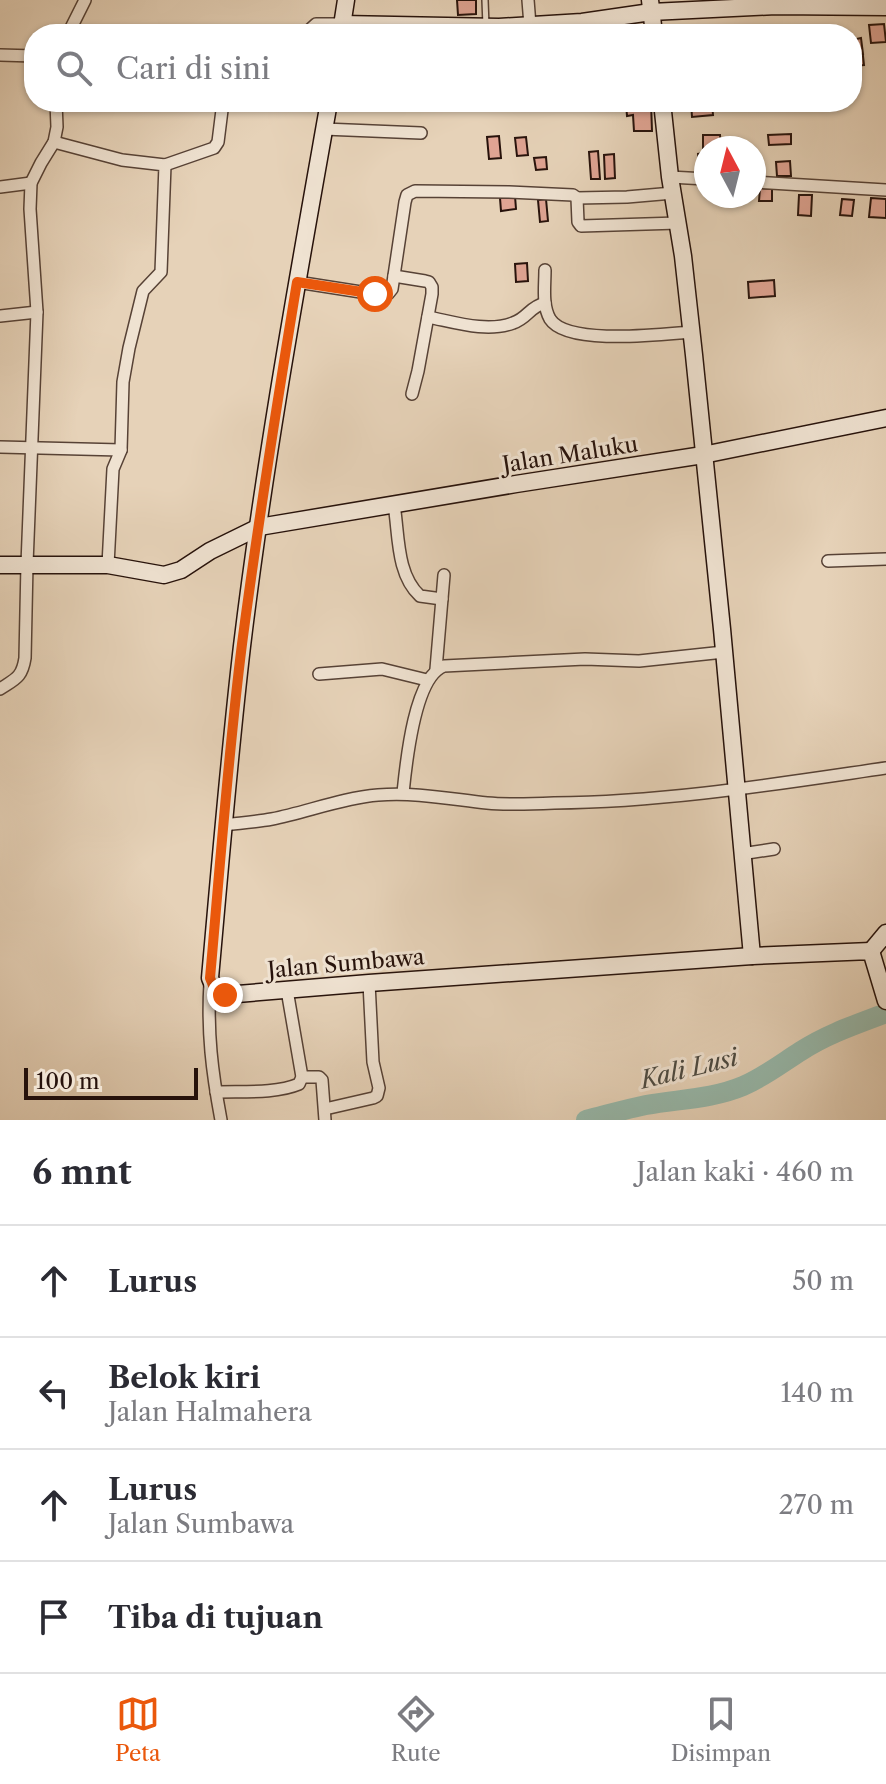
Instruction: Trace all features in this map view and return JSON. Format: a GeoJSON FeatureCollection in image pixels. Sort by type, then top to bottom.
{"type":"FeatureCollection","features":[{"type":"Feature","properties":{"kind":"main road"},"geometry":{"type":"LineString","coordinates":[[342,24],[346,0]]}},
{"type":"Feature","properties":{"kind":"main road"},"geometry":{"type":"LineString","coordinates":[[547,24],[582,22],[651,6],[886,7]]}},
{"type":"Feature","properties":{"kind":"main road"},"geometry":{"type":"LineString","coordinates":[[210,978],[242,645],[273,421],[327,112]]}},
{"type":"Feature","properties":{"kind":"main road"},"geometry":{"type":"LineString","coordinates":[[663,112],[691,332],[752,956]]}},
{"type":"Feature","properties":{"kind":"main road","name":"Jalan Maluku"},"geometry":{"type":"LineString","coordinates":[[0,565],[108,565],[171,574],[259,527],[703,455],[886,418]]}},
{"type":"Feature","properties":{"kind":"main road"},"geometry":{"type":"LineString","coordinates":[[886,933],[871,951],[886,1001]]}},
{"type":"Feature","properties":{"kind":"main road","name":"Jalan Sumbawa"},"geometry":{"type":"LineString","coordinates":[[210,978],[215,990],[225,995],[752,956],[871,951]]}},
{"type":"Feature","properties":{"kind":"street"},"geometry":{"type":"LineString","coordinates":[[73,24],[85,0]]}},
{"type":"Feature","properties":{"kind":"street"},"geometry":{"type":"LineString","coordinates":[[528,0],[530,24]]}},
{"type":"Feature","properties":{"kind":"street"},"geometry":{"type":"LineString","coordinates":[[0,55],[24,56]]}},
{"type":"Feature","properties":{"kind":"street"},"geometry":{"type":"LineString","coordinates":[[0,689],[19,676],[25,658],[37,312],[31,183],[54,142],[56,112]]}},
{"type":"Feature","properties":{"kind":"street"},"geometry":{"type":"LineString","coordinates":[[54,142],[122,160],[165,165],[214,148],[218,142],[222,112]]}},
{"type":"Feature","properties":{"kind":"street"},"geometry":{"type":"LineString","coordinates":[[324,129],[421,133]]}},
{"type":"Feature","properties":{"kind":"street"},"geometry":{"type":"LineString","coordinates":[[108,565],[113,469],[121,450],[123,382],[138,305],[143,291],[161,272],[165,165]]}},
{"type":"Feature","properties":{"kind":"street"},"geometry":{"type":"LineString","coordinates":[[297,282],[388,294],[392,289],[405,202],[407,195],[415,191],[509,192],[573,195],[577,198],[627,197],[694,181]]}},
{"type":"Feature","properties":{"kind":"street"},"geometry":{"type":"LineString","coordinates":[[0,187],[31,183]]}},
{"type":"Feature","properties":{"kind":"street"},"geometry":{"type":"LineString","coordinates":[[766,183],[886,190]]}},
{"type":"Feature","properties":{"kind":"street"},"geometry":{"type":"LineString","coordinates":[[577,198],[578,222],[581,226],[678,223]]}},
{"type":"Feature","properties":{"kind":"street"},"geometry":{"type":"LineString","coordinates":[[545,270],[545,303],[549,316],[563,328],[588,335],[621,337],[691,332]]}},
{"type":"Feature","properties":{"kind":"street"},"geometry":{"type":"LineString","coordinates":[[394,276],[429,282],[432,287],[412,394]]}},
{"type":"Feature","properties":{"kind":"street"},"geometry":{"type":"LineString","coordinates":[[428,317],[494,327],[510,325],[526,317],[535,305],[545,303]]}},
{"type":"Feature","properties":{"kind":"street"},"geometry":{"type":"LineString","coordinates":[[0,316],[37,312]]}},
{"type":"Feature","properties":{"kind":"street"},"geometry":{"type":"LineString","coordinates":[[0,447],[121,450]]}},
{"type":"Feature","properties":{"kind":"street"},"geometry":{"type":"LineString","coordinates":[[394,505],[402,564],[410,584],[420,596],[442,599]]}},
{"type":"Feature","properties":{"kind":"street"},"geometry":{"type":"LineString","coordinates":[[828,561],[886,559]]}},
{"type":"Feature","properties":{"kind":"street"},"geometry":{"type":"LineString","coordinates":[[436,669],[444,575]]}},
{"type":"Feature","properties":{"kind":"street"},"geometry":{"type":"LineString","coordinates":[[403,793],[410,737],[427,680],[436,669],[444,666],[585,659],[639,661],[724,652]]}},
{"type":"Feature","properties":{"kind":"street"},"geometry":{"type":"LineString","coordinates":[[319,674],[382,669],[427,680]]}},
{"type":"Feature","properties":{"kind":"street"},"geometry":{"type":"LineString","coordinates":[[223,825],[272,819],[375,795],[403,793],[490,803],[640,800],[737,790],[886,768]]}},
{"type":"Feature","properties":{"kind":"street"},"geometry":{"type":"LineString","coordinates":[[741,854],[774,849]]}},
{"type":"Feature","properties":{"kind":"street"},"geometry":{"type":"LineString","coordinates":[[210,978],[210,1057],[221,1120]]}},
{"type":"Feature","properties":{"kind":"street"},"geometry":{"type":"LineString","coordinates":[[302,1077],[319,1077],[322,1080],[325,1114],[373,1098],[379,1093],[373,1062],[369,983]]}},
{"type":"Feature","properties":{"kind":"street"},"geometry":{"type":"LineString","coordinates":[[216,1092],[299,1084],[302,1077],[287,990]]}},
{"type":"Feature","properties":{"kind":"lane"},"geometry":{"type":"LineString","coordinates":[[485,0],[486,24]]}},
{"type":"Feature","properties":{"kind":"building"},"geometry":{"type":"Polygon","coordinates":[[[457,0],[476,0],[476,14],[458,15],[457,0]]]}},
{"type":"Feature","properties":{"kind":"building"},"geometry":{"type":"Polygon","coordinates":[[[884,24],[886,42],[871,43],[869,25],[884,24]]]}},
{"type":"Feature","properties":{"kind":"building"},"geometry":{"type":"Polygon","coordinates":[[[627,112],[651,112],[652,131],[634,131],[633,115],[627,116],[627,112]]]}},
{"type":"Feature","properties":{"kind":"building"},"geometry":{"type":"Polygon","coordinates":[[[692,112],[713,112],[713,115],[692,117],[692,112]]]}},
{"type":"Feature","properties":{"kind":"building"},"geometry":{"type":"Polygon","coordinates":[[[791,134],[791,144],[769,145],[768,135],[791,134]]]}},
{"type":"Feature","properties":{"kind":"building"},"geometry":{"type":"Polygon","coordinates":[[[499,136],[501,158],[489,159],[487,137],[499,136]]]}},
{"type":"Feature","properties":{"kind":"building"},"geometry":{"type":"Polygon","coordinates":[[[526,137],[528,155],[517,156],[515,138],[526,137]]]}},
{"type":"Feature","properties":{"kind":"building"},"geometry":{"type":"Polygon","coordinates":[[[598,151],[600,179],[591,179],[589,152],[598,151]]]}},
{"type":"Feature","properties":{"kind":"building"},"geometry":{"type":"Polygon","coordinates":[[[614,154],[615,178],[605,179],[604,155],[614,154]]]}},
{"type":"Feature","properties":{"kind":"building"},"geometry":{"type":"Polygon","coordinates":[[[546,157],[547,169],[536,170],[534,158],[546,157]]]}},
{"type":"Feature","properties":{"kind":"building"},"geometry":{"type":"Polygon","coordinates":[[[790,161],[791,176],[777,176],[776,162],[790,161]]]}},
{"type":"Feature","properties":{"kind":"building"},"geometry":{"type":"Polygon","coordinates":[[[766,188],[772,189],[772,201],[766,201],[766,188]]]}},
{"type":"Feature","properties":{"kind":"building"},"geometry":{"type":"Polygon","coordinates":[[[799,195],[812,195],[811,216],[798,215],[799,195]]]}},
{"type":"Feature","properties":{"kind":"building"},"geometry":{"type":"Polygon","coordinates":[[[515,196],[516,209],[501,211],[500,198],[515,196]]]}},
{"type":"Feature","properties":{"kind":"building"},"geometry":{"type":"Polygon","coordinates":[[[871,198],[886,199],[886,218],[869,217],[871,198]]]}},
{"type":"Feature","properties":{"kind":"building"},"geometry":{"type":"Polygon","coordinates":[[[546,199],[548,221],[540,222],[538,200],[546,199]]]}},
{"type":"Feature","properties":{"kind":"building"},"geometry":{"type":"Polygon","coordinates":[[[842,199],[854,200],[852,216],[840,215],[842,199]]]}},
{"type":"Feature","properties":{"kind":"building"},"geometry":{"type":"Polygon","coordinates":[[[527,263],[528,281],[516,282],[515,264],[527,263]]]}},
{"type":"Feature","properties":{"kind":"building"},"geometry":{"type":"Polygon","coordinates":[[[774,280],[775,296],[749,298],[748,282],[774,280]]]}},
{"type":"Feature","properties":{"kind":"waterway","name":"Kali Lusi"},"geometry":{"type":"LineString","coordinates":[[586,1120],[743,1086],[821,1039],[886,1013]]}},
{"type":"Feature","properties":{"kind":"route"},"geometry":{"type":"LineString","coordinates":[[225,995],[215,990],[210,978],[223,825],[242,645],[273,421],[297,282],[375,294]]}}]}
